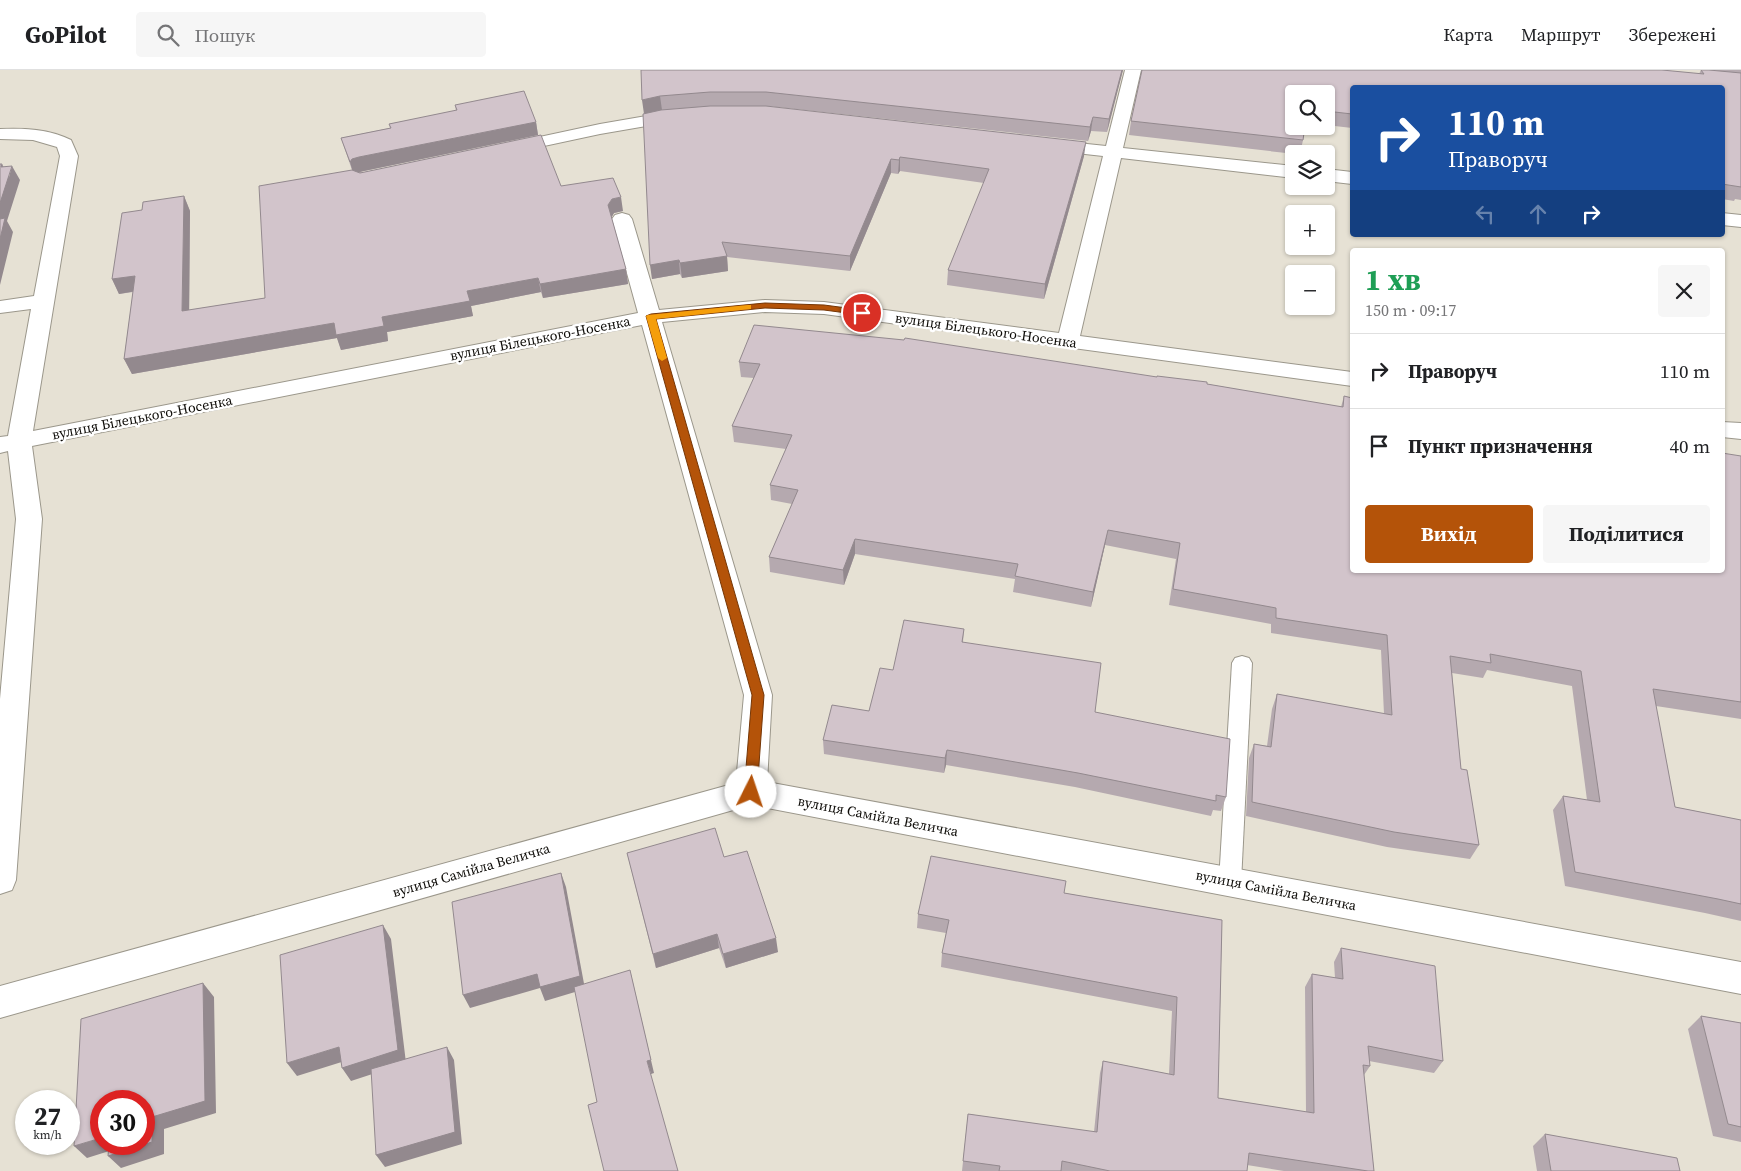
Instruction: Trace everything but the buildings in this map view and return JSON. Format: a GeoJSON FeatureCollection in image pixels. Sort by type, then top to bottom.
{"type":"FeatureCollection","features":[{"type":"Feature","properties":{"kind":"street"},"geometry":{"type":"LineString","coordinates":[[1068,341],[1133,70]]}},
{"type":"Feature","properties":{"kind":"street"},"geometry":{"type":"LineString","coordinates":[[490,153],[653,118],[701,113]]}},
{"type":"Feature","properties":{"kind":"street"},"geometry":{"type":"LineString","coordinates":[[0,134],[21,133],[55,138],[65,144],[69,156],[43,301],[9,443],[29,519],[0,880]]}},
{"type":"Feature","properties":{"kind":"street"},"geometry":{"type":"LineString","coordinates":[[1034,143],[1285,171]]}},
{"type":"Feature","properties":{"kind":"street"},"geometry":{"type":"LineString","coordinates":[[1335,177],[1350,178]]}},
{"type":"Feature","properties":{"kind":"street"},"geometry":{"type":"LineString","coordinates":[[622,219],[758,695],[751,792]]}},
{"type":"Feature","properties":{"kind":"street"},"geometry":{"type":"LineString","coordinates":[[1725,219],[1741,221]]}},
{"type":"Feature","properties":{"kind":"street"},"geometry":{"type":"LineString","coordinates":[[0,307],[43,301]]}},
{"type":"Feature","properties":{"kind":"street","name":"вулиця Білецького-Носенка"},"geometry":{"type":"LineString","coordinates":[[9,443],[651,316],[765,306],[824,308],[1350,379]]}},
{"type":"Feature","properties":{"kind":"street"},"geometry":{"type":"LineString","coordinates":[[1725,429],[1741,431]]}},
{"type":"Feature","properties":{"kind":"street","name":"вулиця Самійла Величка"},"geometry":{"type":"LineString","coordinates":[[0,1002],[751,792],[1741,978]]}},
{"type":"Feature","properties":{"kind":"lane"},"geometry":{"type":"LineString","coordinates":[[1230,882],[1242,663]]}},
{"type":"Feature","properties":{"kind":"slow traffic"},"geometry":{"type":"LineString","coordinates":[[662,358],[651,316],[748,307]]}},
{"type":"Feature","properties":{"kind":"route"},"geometry":{"type":"LineString","coordinates":[[751,792],[758,695],[651,316],[765,306],[824,308],[862,313]]}}]}
